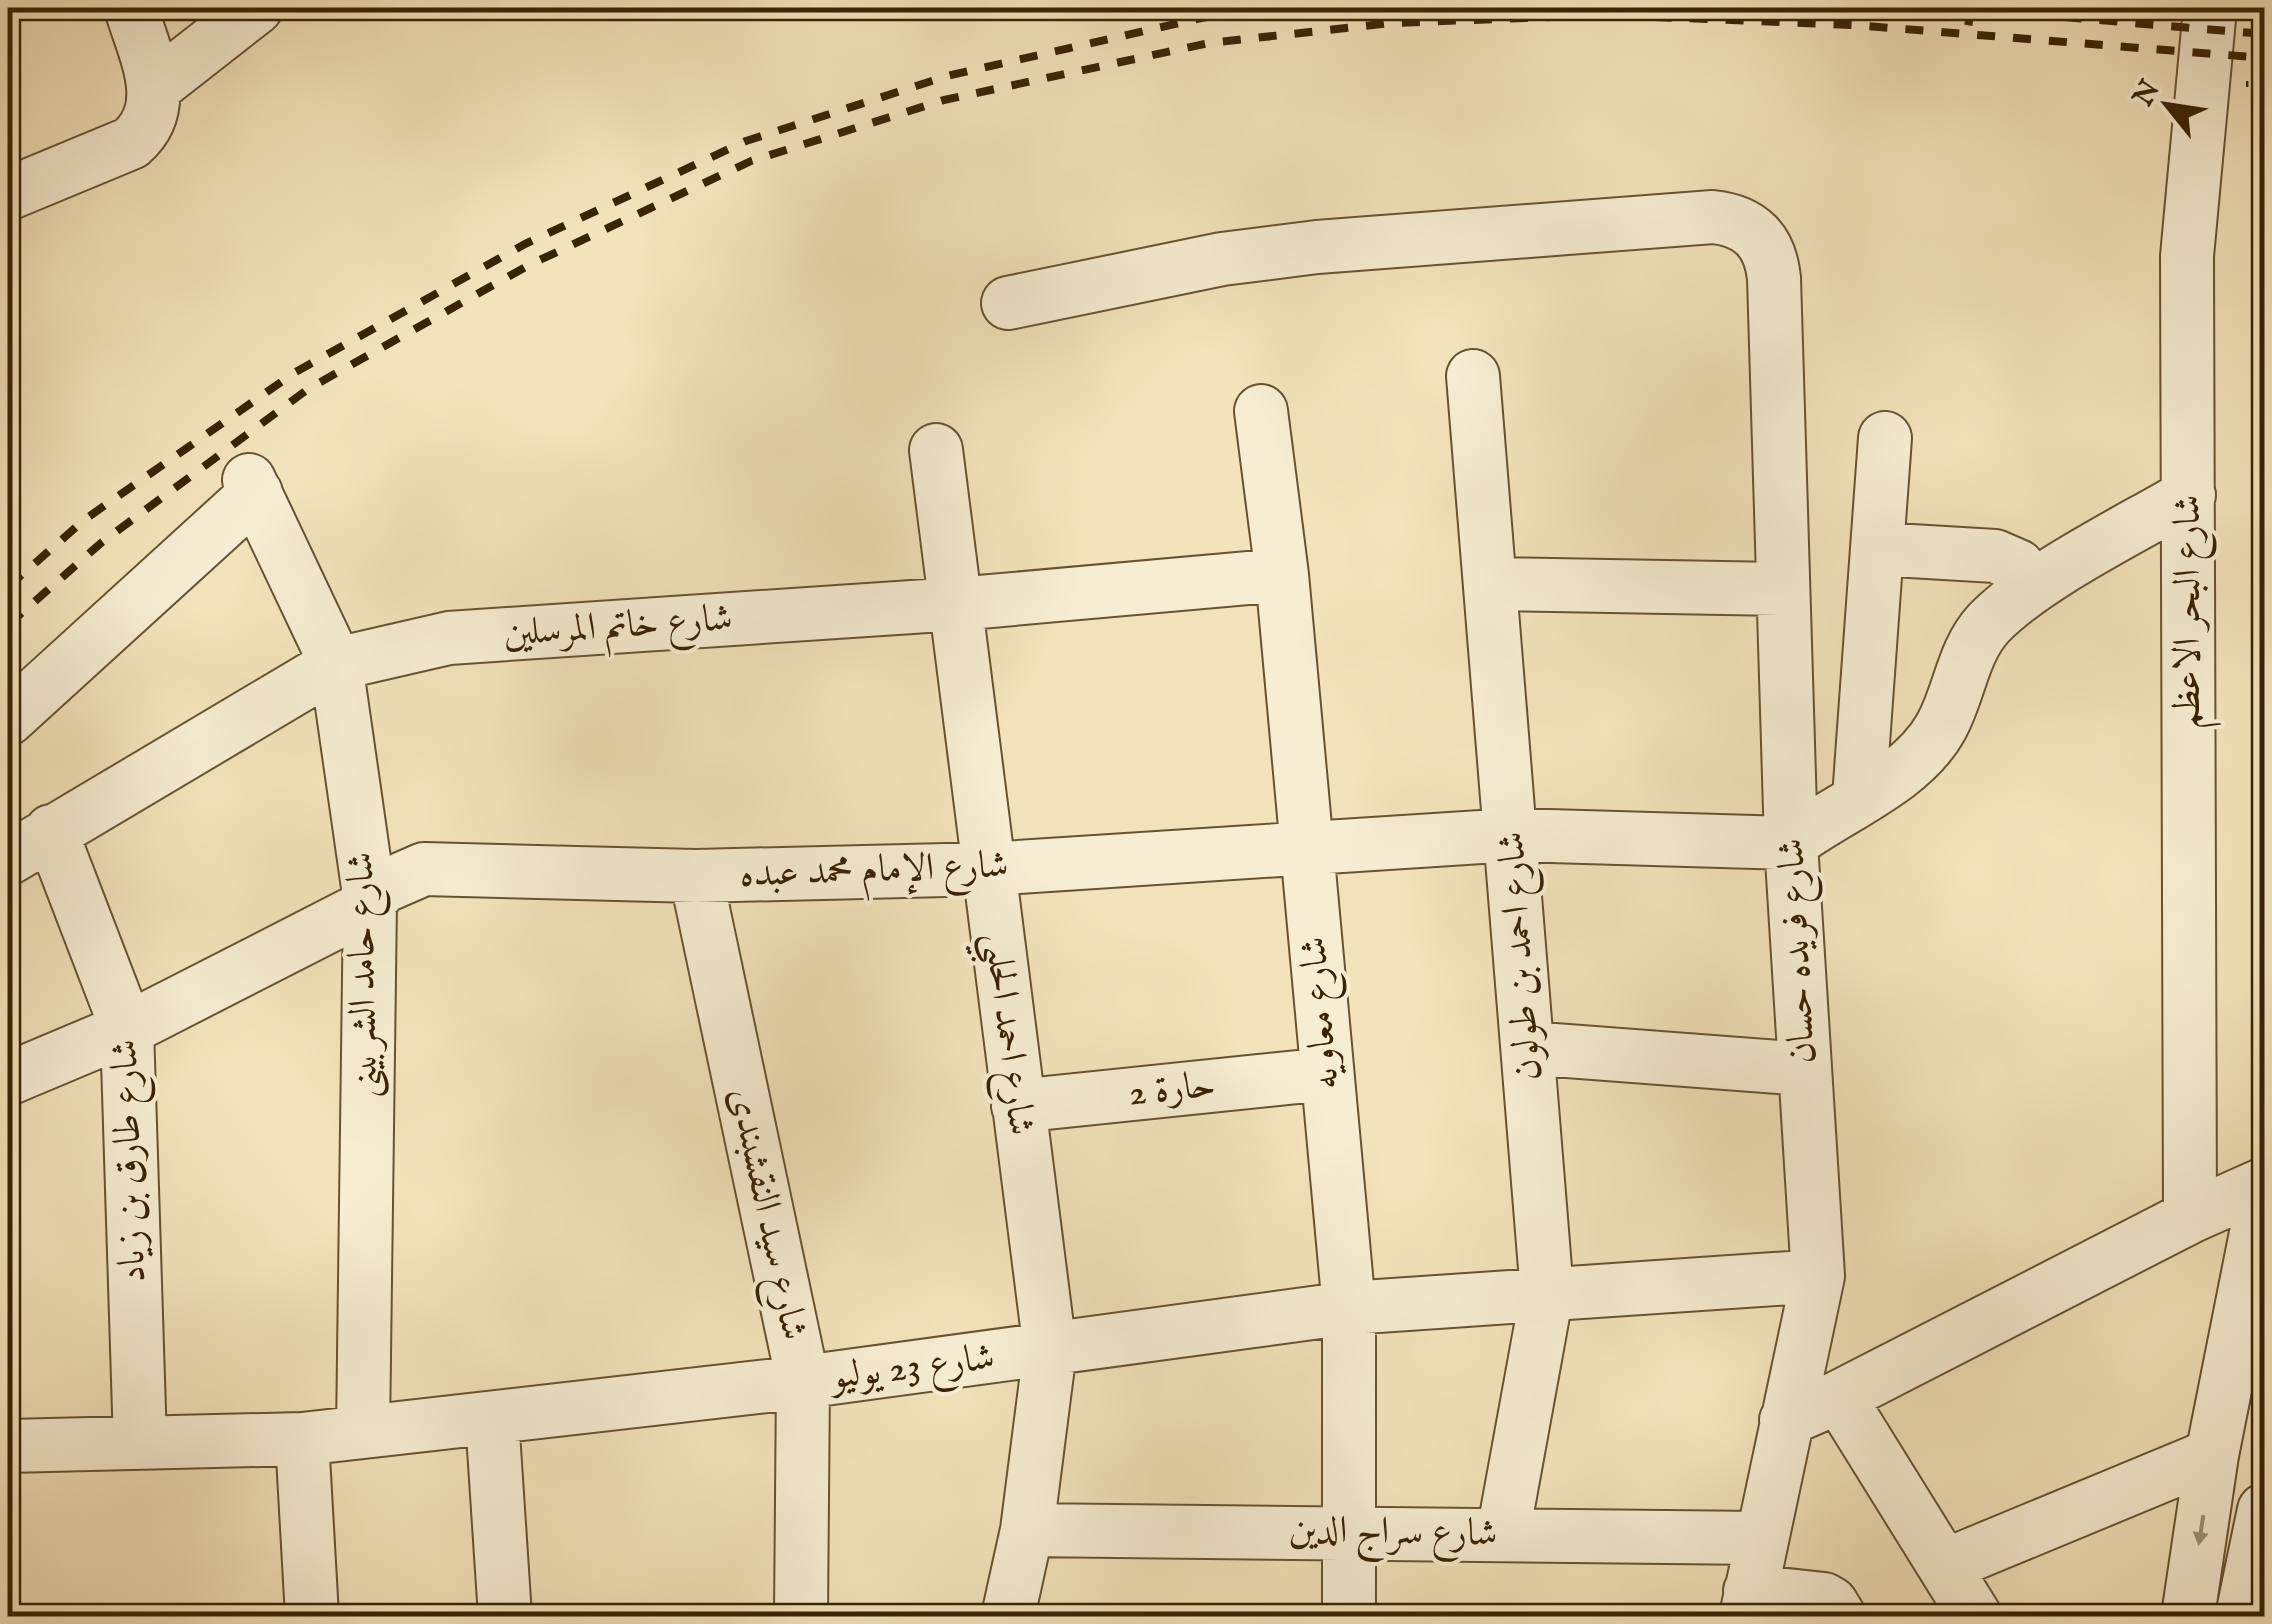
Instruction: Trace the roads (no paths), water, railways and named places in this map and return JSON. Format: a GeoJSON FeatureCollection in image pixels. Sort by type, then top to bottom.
{"type":"FeatureCollection","features":[{"type":"Feature","properties":{"kind":"street"},"geometry":{"type":"LineString","coordinates":[[8,194],[131,143],[147,129],[155,87],[130,8]]}},
{"type":"Feature","properties":{"kind":"street"},"geometry":{"type":"LineString","coordinates":[[155,87],[256,8]]}},
{"type":"Feature","properties":{"kind":"street","name":"شارع البحر الاعظم"},"geometry":{"type":"LineString","coordinates":[[2190,1217],[2187,256],[2210,8]]}},
{"type":"Feature","properties":{"kind":"street","name":"شارع فريده حسان"},"geometry":{"type":"LineString","coordinates":[[1008,303],[1241,256],[1317,248],[1713,217],[1732,219],[1764,241],[1772,258],[1774,278],[1791,843],[1818,1276],[1748,1604]]}},
{"type":"Feature","properties":{"kind":"street","name":"شارع احمد بن طولون"},"geometry":{"type":"LineString","coordinates":[[1473,376],[1547,1293],[1502,1534]]}},
{"type":"Feature","properties":{"kind":"street","name":"شارع معاويه"},"geometry":{"type":"LineString","coordinates":[[1262,411],[1282,575],[1348,1308],[1350,1616]]}},
{"type":"Feature","properties":{"kind":"street"},"geometry":{"type":"LineString","coordinates":[[1859,798],[1885,438]]}},
{"type":"Feature","properties":{"kind":"street","name":"شارع احمد الحلبي"},"geometry":{"type":"LineString","coordinates":[[936,450],[1050,1350],[1027,1530],[1008,1616]]}},
{"type":"Feature","properties":{"kind":"street","name":"شارع حامد الشربينى"},"geometry":{"type":"LineString","coordinates":[[8,719],[252,486],[336,664],[370,902],[363,1432]]}},
{"type":"Feature","properties":{"kind":"street"},"geometry":{"type":"LineString","coordinates":[[1791,843],[1894,778],[1918,758],[1941,727],[1970,649],[1989,623],[2033,587],[2190,495]]}},
{"type":"Feature","properties":{"kind":"street"},"geometry":{"type":"LineString","coordinates":[[1876,548],[1995,556],[2018,566],[2033,587]]}},
{"type":"Feature","properties":{"kind":"street","name":"شارع خاتم المرسلين"},"geometry":{"type":"LineString","coordinates":[[8,858],[336,664],[449,638],[957,604],[1282,575]]}},
{"type":"Feature","properties":{"kind":"street"},"geometry":{"type":"LineString","coordinates":[[1490,584],[1783,589]]}},
{"type":"Feature","properties":{"kind":"street","name":"شارع طارق بن زياد"},"geometry":{"type":"LineString","coordinates":[[51,832],[127,1029],[140,1443]]}},
{"type":"Feature","properties":{"kind":"street","name":"شارع الإمام محمد عبده"},"geometry":{"type":"LineString","coordinates":[[8,1079],[127,1029],[356,912],[385,886],[424,869],[696,876],[987,869],[1512,835],[1791,843]]}},
{"type":"Feature","properties":{"kind":"street","name":"شارع سيد النقشبندى"},"geometry":{"type":"LineString","coordinates":[[696,876],[803,1382],[801,1616]]}},
{"type":"Feature","properties":{"kind":"street"},"geometry":{"type":"LineString","coordinates":[[1528,1048],[1805,1070]]}},
{"type":"Feature","properties":{"kind":"street","name":"حارة 2"},"geometry":{"type":"LineString","coordinates":[[1018,1106],[1326,1074]]}},
{"type":"Feature","properties":{"kind":"street"},"geometry":{"type":"LineString","coordinates":[[1786,1420],[1839,1397],[2190,1217],[2264,1184]]}},
{"type":"Feature","properties":{"kind":"street"},"geometry":{"type":"LineString","coordinates":[[2188,1616],[2212,1459],[2244,1407],[2264,1193]]}},
{"type":"Feature","properties":{"kind":"street","name":"شارع 23 يوليو"},"geometry":{"type":"LineString","coordinates":[[8,1446],[302,1440],[803,1382],[1348,1308],[1818,1276]]}},
{"type":"Feature","properties":{"kind":"street"},"geometry":{"type":"LineString","coordinates":[[1839,1397],[1975,1616]]}},
{"type":"Feature","properties":{"kind":"street"},"geometry":{"type":"LineString","coordinates":[[492,1418],[505,1616]]}},
{"type":"Feature","properties":{"kind":"street"},"geometry":{"type":"LineString","coordinates":[[302,1440],[312,1616]]}},
{"type":"Feature","properties":{"kind":"street"},"geometry":{"type":"LineString","coordinates":[[1944,1566],[2212,1459]]}},
{"type":"Feature","properties":{"kind":"street"},"geometry":{"type":"LineString","coordinates":[[2212,1459],[2240,1476],[2264,1476]]}},
{"type":"Feature","properties":{"kind":"street"},"geometry":{"type":"LineString","coordinates":[[2242,1616],[2264,1510]]}},
{"type":"Feature","properties":{"kind":"street","name":"شارع سراج الدين"},"geometry":{"type":"LineString","coordinates":[[1027,1530],[1760,1538]]}},
{"type":"Feature","properties":{"kind":"street"},"geometry":{"type":"LineString","coordinates":[[1748,1604],[1824,1599],[1840,1616]]}},
{"type":"Feature","properties":{"kind":"railway"},"geometry":{"type":"LineString","coordinates":[[8,587],[84,520],[294,373],[525,244],[746,141],[947,76],[1206,17],[1283,8]]}},
{"type":"Feature","properties":{"kind":"railway"},"geometry":{"type":"LineString","coordinates":[[1894,8],[1973,22]]}},
{"type":"Feature","properties":{"kind":"railway"},"geometry":{"type":"LineString","coordinates":[[1956,8],[2264,34]]}},
{"type":"Feature","properties":{"kind":"railway"},"geometry":{"type":"LineString","coordinates":[[8,625],[101,543],[308,389],[529,265],[751,161],[944,100],[1209,43],[1392,23],[1606,15],[1854,25],[2264,58]]}}]}
